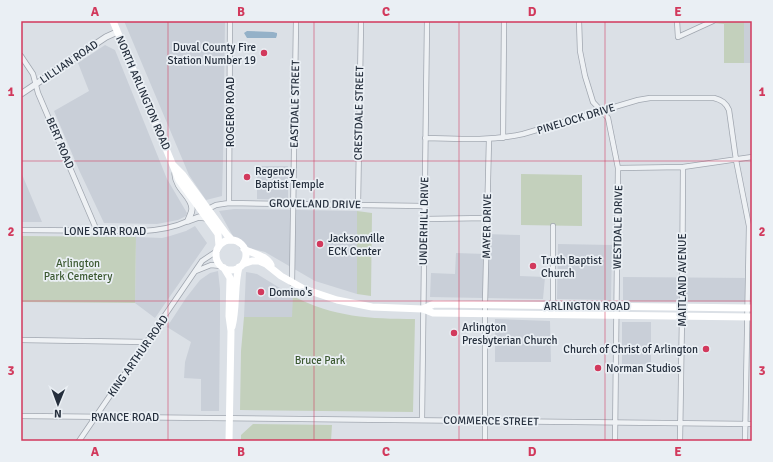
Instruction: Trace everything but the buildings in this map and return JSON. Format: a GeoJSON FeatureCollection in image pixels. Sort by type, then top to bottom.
{"type":"FeatureCollection","features":[{"type":"Feature","properties":{"kind":"main road","name":"NORTH ARLINGTON ROAD"},"geometry":{"type":"LineString","coordinates":[[113,21],[173,165],[175,174],[218,234],[218,249]]}},
{"type":"Feature","properties":{"kind":"main road","name":"NORTH ARLINGTON ROAD"},"geometry":{"type":"LineString","coordinates":[[173,165],[183,175],[232,240]]}},
{"type":"Feature","properties":{"kind":"main road"},"geometry":{"type":"LineString","coordinates":[[229,441],[231,331],[229,316],[230,278],[216,257],[218,249],[226,241],[232,240],[240,244],[244,249],[245,255],[237,277],[234,317],[231,331]]}},
{"type":"Feature","properties":{"kind":"main road","name":"ARLINGTON ROAD"},"geometry":{"type":"LineString","coordinates":[[244,249],[264,258],[269,262],[273,270]]}},
{"type":"Feature","properties":{"kind":"main road","name":"ARLINGTON ROAD"},"geometry":{"type":"LineString","coordinates":[[241,265],[252,261],[259,261],[292,282],[320,295],[360,306],[423,309],[433,313],[750,317]]}},
{"type":"Feature","properties":{"kind":"main road"},"geometry":{"type":"LineString","coordinates":[[222,267],[234,269],[241,265]]}},
{"type":"Feature","properties":{"kind":"main road","name":"ARLINGTON ROAD"},"geometry":{"type":"LineString","coordinates":[[423,309],[434,304],[749,308]]}},
{"type":"Feature","properties":{"kind":"street","name":"ROGERO ROAD"},"geometry":{"type":"LineString","coordinates":[[229,203],[230,21]]}},
{"type":"Feature","properties":{"kind":"street","name":"EASTDALE STREET"},"geometry":{"type":"LineString","coordinates":[[292,282],[296,21]]}},
{"type":"Feature","properties":{"kind":"street","name":"CRESTDALE STREET"},"geometry":{"type":"LineString","coordinates":[[358,205],[361,21]]}},
{"type":"Feature","properties":{"kind":"street","name":"UNDERHILL DRIVE"},"geometry":{"type":"LineString","coordinates":[[422,420],[427,21]]}},
{"type":"Feature","properties":{"kind":"street"},"geometry":{"type":"LineString","coordinates":[[503,138],[504,21]]}},
{"type":"Feature","properties":{"kind":"street","name":"WESTDALE DRIVE"},"geometry":{"type":"LineString","coordinates":[[579,21],[580,52],[585,76],[593,102],[608,118],[618,168],[615,441]]}},
{"type":"Feature","properties":{"kind":"street"},"geometry":{"type":"LineString","coordinates":[[677,21],[678,37],[713,21]]}},
{"type":"Feature","properties":{"kind":"street","name":"LILLIAN ROAD"},"geometry":{"type":"LineString","coordinates":[[21,94],[106,37],[117,32]]}},
{"type":"Feature","properties":{"kind":"street","name":"BERT ROAD"},"geometry":{"type":"LineString","coordinates":[[21,56],[33,74],[38,93],[97,231]]}},
{"type":"Feature","properties":{"kind":"street","name":"PINELOCK DRIVE"},"geometry":{"type":"LineString","coordinates":[[425,138],[503,138],[523,134],[650,98],[714,98],[725,103],[729,110],[736,160]]}},
{"type":"Feature","properties":{"kind":"street","name":"MAYER DRIVE"},"geometry":{"type":"LineString","coordinates":[[485,441],[485,304],[488,139]]}},
{"type":"Feature","properties":{"kind":"street"},"geometry":{"type":"LineString","coordinates":[[618,168],[682,167],[752,157]]}},
{"type":"Feature","properties":{"kind":"street"},"geometry":{"type":"LineString","coordinates":[[736,160],[749,226],[750,317],[745,441]]}},
{"type":"Feature","properties":{"kind":"street","name":"MAITLAND AVENUE"},"geometry":{"type":"LineString","coordinates":[[680,441],[682,167]]}},
{"type":"Feature","properties":{"kind":"street"},"geometry":{"type":"LineString","coordinates":[[175,174],[176,182],[191,202],[193,208],[188,221]]}},
{"type":"Feature","properties":{"kind":"street","name":"GROVELAND DRIVE"},"geometry":{"type":"LineString","coordinates":[[208,208],[216,204],[229,203],[424,206]]}},
{"type":"Feature","properties":{"kind":"street"},"geometry":{"type":"LineString","coordinates":[[188,221],[199,217],[206,218]]}},
{"type":"Feature","properties":{"kind":"street"},"geometry":{"type":"LineString","coordinates":[[424,219],[487,218]]}},
{"type":"Feature","properties":{"kind":"street","name":"LONE STAR ROAD"},"geometry":{"type":"LineString","coordinates":[[21,230],[160,230],[174,228],[188,221]]}},
{"type":"Feature","properties":{"kind":"street"},"geometry":{"type":"LineString","coordinates":[[552,226],[553,315]]}},
{"type":"Feature","properties":{"kind":"street","name":"KING ARTHUR ROAD"},"geometry":{"type":"LineString","coordinates":[[79,441],[202,261],[218,249]]}},
{"type":"Feature","properties":{"kind":"street"},"geometry":{"type":"LineString","coordinates":[[196,270],[211,265],[222,267]]}},
{"type":"Feature","properties":{"kind":"street"},"geometry":{"type":"LineString","coordinates":[[21,340],[147,342]]}},
{"type":"Feature","properties":{"kind":"street","name":"RYANCE ROAD"},"geometry":{"type":"LineString","coordinates":[[21,416],[229,418]]}},
{"type":"Feature","properties":{"kind":"street","name":"COMMERCE STREET"},"geometry":{"type":"LineString","coordinates":[[229,418],[752,424]]}},
{"type":"Feature","properties":{"kind":"shaded area"},"geometry":{"type":"Polygon","coordinates":[[[124,21],[225,21],[222,196],[206,200],[189,175],[124,21]]]}},
{"type":"Feature","properties":{"kind":"shaded area"},"geometry":{"type":"Polygon","coordinates":[[[744,21],[752,21],[752,63],[744,63],[744,21]]]}},
{"type":"Feature","properties":{"kind":"shaded area"},"geometry":{"type":"Polygon","coordinates":[[[105,45],[115,50],[167,179],[187,213],[186,216],[178,220],[157,224],[104,223],[79,170],[54,111],[89,91],[78,63],[105,45]]]}},
{"type":"Feature","properties":{"kind":"shaded area"},"geometry":{"type":"Polygon","coordinates":[[[257,166],[288,166],[288,200],[257,199],[257,166]]]}},
{"type":"Feature","properties":{"kind":"shaded area"},"geometry":{"type":"Polygon","coordinates":[[[21,172],[42,222],[21,222],[21,172]]]}},
{"type":"Feature","properties":{"kind":"shaded area"},"geometry":{"type":"Polygon","coordinates":[[[234,209],[357,211],[357,294],[315,281],[265,252],[253,249],[240,249],[219,211],[234,209]]]}},
{"type":"Feature","properties":{"kind":"shaded area"},"geometry":{"type":"Polygon","coordinates":[[[195,226],[207,243],[155,318],[135,303],[136,237],[162,238],[186,231],[195,226]]]}},
{"type":"Feature","properties":{"kind":"shaded area"},"geometry":{"type":"Polygon","coordinates":[[[485,234],[520,235],[520,276],[545,277],[543,299],[430,297],[431,273],[455,274],[456,253],[485,254],[485,234]]]}},
{"type":"Feature","properties":{"kind":"shaded area"},"geometry":{"type":"Polygon","coordinates":[[[558,244],[612,245],[611,300],[557,299],[558,244]]]}},
{"type":"Feature","properties":{"kind":"shaded area"},"geometry":{"type":"Polygon","coordinates":[[[218,271],[220,289],[219,411],[201,411],[201,379],[184,378],[185,362],[191,342],[167,327],[200,280],[210,273],[218,271]]]}},
{"type":"Feature","properties":{"kind":"shaded area"},"geometry":{"type":"Polygon","coordinates":[[[246,272],[257,274],[293,296],[293,317],[244,317],[246,272]]]}},
{"type":"Feature","properties":{"kind":"shaded area"},"geometry":{"type":"Polygon","coordinates":[[[623,277],[752,278],[752,302],[623,301],[623,277]]]}},
{"type":"Feature","properties":{"kind":"shaded area"},"geometry":{"type":"Polygon","coordinates":[[[495,319],[550,321],[551,362],[495,362],[495,319]]]}},
{"type":"Feature","properties":{"kind":"shaded area"},"geometry":{"type":"Polygon","coordinates":[[[622,322],[651,322],[651,364],[622,364],[622,322]]]}},
{"type":"Feature","properties":{"kind":"green space"},"geometry":{"type":"Polygon","coordinates":[[[691,21],[744,21],[744,63],[724,63],[724,24],[691,21]]]}},
{"type":"Feature","properties":{"kind":"green space"},"geometry":{"type":"Polygon","coordinates":[[[521,174],[582,175],[582,226],[521,225],[521,174]]]}},
{"type":"Feature","properties":{"kind":"green space"},"geometry":{"type":"Polygon","coordinates":[[[357,211],[372,213],[371,296],[357,294],[357,211]]]}},
{"type":"Feature","properties":{"kind":"green space","name":"Arlington Park Cemetery"},"geometry":{"type":"Polygon","coordinates":[[[21,236],[136,237],[135,303],[21,302],[21,236]]]}},
{"type":"Feature","properties":{"kind":"green space","name":"Bruce Park"},"geometry":{"type":"Polygon","coordinates":[[[293,296],[337,313],[367,317],[415,319],[413,412],[240,410],[241,351],[244,317],[292,317],[293,296]]]}},
{"type":"Feature","properties":{"kind":"green space"},"geometry":{"type":"Polygon","coordinates":[[[253,424],[332,425],[331,441],[241,441],[241,435],[253,424]]]}},
{"type":"Feature","properties":{"kind":"water"},"geometry":{"type":"Polygon","coordinates":[[[247,31],[273,32],[277,33],[277,35],[276,38],[247,38],[244,33],[247,31]]]}},
{"type":"Feature","properties":{"kind":"place","name":"Duval County Fire Station Number 19"},"geometry":{"type":"Point","coordinates":[264,53]}},
{"type":"Feature","properties":{"kind":"place","name":"Regency Baptist Temple"},"geometry":{"type":"Point","coordinates":[247,177]}},
{"type":"Feature","properties":{"kind":"place","name":"Jacksonville ECK Center"},"geometry":{"type":"Point","coordinates":[320,244]}},
{"type":"Feature","properties":{"kind":"place","name":"Truth Baptist Church"},"geometry":{"type":"Point","coordinates":[533,266]}},
{"type":"Feature","properties":{"kind":"place","name":"Domino's"},"geometry":{"type":"Point","coordinates":[261,292]}},
{"type":"Feature","properties":{"kind":"place","name":"Arlington Presbyterian Church"},"geometry":{"type":"Point","coordinates":[454,333]}},
{"type":"Feature","properties":{"kind":"place","name":"Church of Christ of Arlington"},"geometry":{"type":"Point","coordinates":[706,349]}},
{"type":"Feature","properties":{"kind":"place","name":"Norman Studios"},"geometry":{"type":"Point","coordinates":[598,368]}}]}
